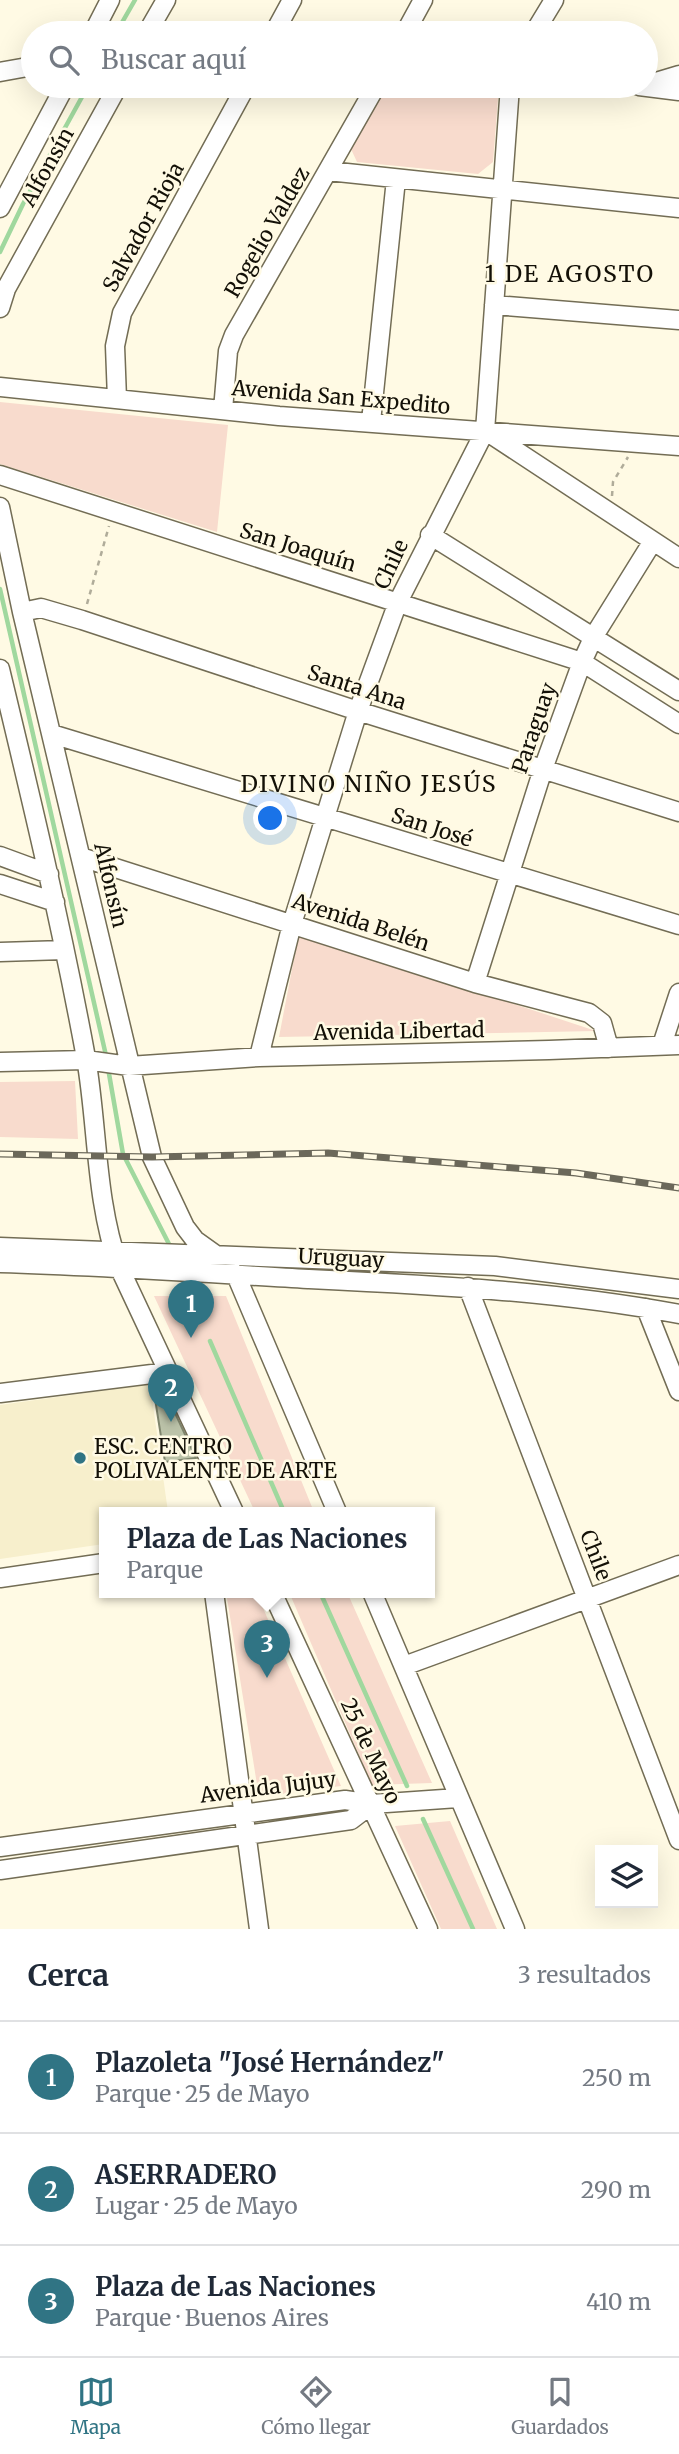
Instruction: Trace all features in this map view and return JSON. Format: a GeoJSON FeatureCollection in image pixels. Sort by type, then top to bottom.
{"type":"FeatureCollection","features":[{"type":"Feature","properties":{"kind":"street"},"geometry":{"type":"LineString","coordinates":[[99,21],[110,0]]}},
{"type":"Feature","properties":{"kind":"street"},"geometry":{"type":"LineString","coordinates":[[155,21],[166,0]]}},
{"type":"Feature","properties":{"kind":"street"},"geometry":{"type":"LineString","coordinates":[[281,21],[292,0]]}},
{"type":"Feature","properties":{"kind":"street"},"geometry":{"type":"LineString","coordinates":[[412,21],[423,0]]}},
{"type":"Feature","properties":{"kind":"street"},"geometry":{"type":"LineString","coordinates":[[541,21],[554,0]]}},
{"type":"Feature","properties":{"kind":"street"},"geometry":{"type":"LineString","coordinates":[[0,72],[21,68]]}},
{"type":"Feature","properties":{"kind":"street"},"geometry":{"type":"LineString","coordinates":[[658,81],[679,75]]}},
{"type":"Feature","properties":{"kind":"street"},"geometry":{"type":"LineString","coordinates":[[658,88],[679,91]]}},
{"type":"Feature","properties":{"kind":"street","name":"Alfonsín"},"geometry":{"type":"LineString","coordinates":[[0,208],[7,182],[58,98]]}},
{"type":"Feature","properties":{"kind":"street","name":"Alfonsín"},"geometry":{"type":"LineString","coordinates":[[0,308],[6,289],[111,98]]}},
{"type":"Feature","properties":{"kind":"street","name":"Salvador Rioja"},"geometry":{"type":"LineString","coordinates":[[117,400],[115,346],[122,313],[239,98]]}},
{"type":"Feature","properties":{"kind":"street","name":"Rogelio Valdez"},"geometry":{"type":"LineString","coordinates":[[223,410],[228,351],[234,335],[369,98]]}},
{"type":"Feature","properties":{"kind":"street","name":"Chile"},"geometry":{"type":"LineString","coordinates":[[259,1057],[292,924],[358,711],[398,602],[485,431],[509,98]]}},
{"type":"Feature","properties":{"kind":"street"},"geometry":{"type":"LineString","coordinates":[[328,171],[679,208]]}},
{"type":"Feature","properties":{"kind":"street"},"geometry":{"type":"LineString","coordinates":[[371,422],[396,179]]}},
{"type":"Feature","properties":{"kind":"street"},"geometry":{"type":"LineString","coordinates":[[494,305],[679,320]]}},
{"type":"Feature","properties":{"kind":"street","name":"Avenida San Expedito"},"geometry":{"type":"LineString","coordinates":[[0,387],[223,410],[679,446]]}},
{"type":"Feature","properties":{"kind":"street"},"geometry":{"type":"LineString","coordinates":[[485,431],[679,558]]}},
{"type":"Feature","properties":{"kind":"street","name":"San Joaquín"},"geometry":{"type":"LineString","coordinates":[[0,475],[582,662],[679,723]]}},
{"type":"Feature","properties":{"kind":"street","name":"Alfonsín"},"geometry":{"type":"LineString","coordinates":[[0,507],[22,612],[81,857],[125,1066],[161,1179],[195,1240],[216,1255]]}},
{"type":"Feature","properties":{"kind":"street"},"geometry":{"type":"LineString","coordinates":[[430,535],[679,691]]}},
{"type":"Feature","properties":{"kind":"street","name":"Paraguay"},"geometry":{"type":"LineString","coordinates":[[474,982],[543,769],[582,662],[594,636],[653,541]]}},
{"type":"Feature","properties":{"kind":"street","name":"Santa Ana"},"geometry":{"type":"LineString","coordinates":[[22,612],[41,608],[82,620],[358,711],[679,812]]}},
{"type":"Feature","properties":{"kind":"street"},"geometry":{"type":"LineString","coordinates":[[0,669],[50,874],[64,950],[93,1061],[105,1219],[116,1259],[232,1507]]}},
{"type":"Feature","properties":{"kind":"street","name":"San José"},"geometry":{"type":"LineString","coordinates":[[52,734],[679,925]]}},
{"type":"Feature","properties":{"kind":"street"},"geometry":{"type":"LineString","coordinates":[[0,856],[50,874]]}},
{"type":"Feature","properties":{"kind":"street","name":"Avenida Belén"},"geometry":{"type":"LineString","coordinates":[[81,857],[474,982],[589,1013],[602,1023],[609,1048]]}},
{"type":"Feature","properties":{"kind":"street"},"geometry":{"type":"LineString","coordinates":[[0,884],[55,902]]}},
{"type":"Feature","properties":{"kind":"street"},"geometry":{"type":"LineString","coordinates":[[0,952],[64,950]]}},
{"type":"Feature","properties":{"kind":"street"},"geometry":{"type":"LineString","coordinates":[[671,1045],[679,993]]}},
{"type":"Feature","properties":{"kind":"street","name":"Avenida Libertad"},"geometry":{"type":"LineString","coordinates":[[0,1062],[93,1061],[125,1066],[259,1057],[671,1045]]}},
{"type":"Feature","properties":{"kind":"street","name":"Uruguay"},"geometry":{"type":"LineString","coordinates":[[0,1247],[236,1275],[468,1287],[679,1314]]}},
{"type":"Feature","properties":{"kind":"street"},"geometry":{"type":"LineString","coordinates":[[216,1255],[236,1275],[335,1507]]}},
{"type":"Feature","properties":{"kind":"street","name":"Uruguay"},"geometry":{"type":"LineString","coordinates":[[0,1263],[216,1255],[495,1266],[679,1289]]}},
{"type":"Feature","properties":{"kind":"street","name":"Chile"},"geometry":{"type":"LineString","coordinates":[[468,1287],[679,1840]]}},
{"type":"Feature","properties":{"kind":"street"},"geometry":{"type":"LineString","coordinates":[[646,1308],[679,1391]]}},
{"type":"Feature","properties":{"kind":"street"},"geometry":{"type":"LineString","coordinates":[[0,1393],[168,1372]]}},
{"type":"Feature","properties":{"kind":"street"},"geometry":{"type":"LineString","coordinates":[[0,1578],[99,1564]]}},
{"type":"Feature","properties":{"kind":"street"},"geometry":{"type":"LineString","coordinates":[[404,1666],[679,1565]]}},
{"type":"Feature","properties":{"kind":"street"},"geometry":{"type":"LineString","coordinates":[[215,1598],[259,1929]]}},
{"type":"Feature","properties":{"kind":"street","name":"25 de Mayo"},"geometry":{"type":"LineString","coordinates":[[275,1598],[428,1929]]}},
{"type":"Feature","properties":{"kind":"street"},"geometry":{"type":"LineString","coordinates":[[375,1598],[516,1929]]}},
{"type":"Feature","properties":{"kind":"street"},"geometry":{"type":"LineString","coordinates":[[372,1804],[458,1798]]}},
{"type":"Feature","properties":{"kind":"street","name":"Avenida Jujuy"},"geometry":{"type":"LineString","coordinates":[[0,1847],[345,1800],[372,1804]]}},
{"type":"Feature","properties":{"kind":"street","name":"Avenida Jujuy"},"geometry":{"type":"LineString","coordinates":[[0,1870],[351,1820],[372,1804]]}},
{"type":"Feature","properties":{"kind":"path"},"geometry":{"type":"LineString","coordinates":[[619,520],[612,499],[613,482],[638,444]]}},
{"type":"Feature","properties":{"kind":"path"},"geometry":{"type":"LineString","coordinates":[[82,620],[113,513]]}},
{"type":"Feature","properties":{"kind":"shaded area"},"geometry":{"type":"Polygon","coordinates":[[[379,98],[498,98],[493,162],[478,174],[357,162],[351,149],[379,98]]]}},
{"type":"Feature","properties":{"kind":"shaded area"},"geometry":{"type":"Polygon","coordinates":[[[0,402],[228,425],[217,532],[0,464],[0,402]]]}},
{"type":"Feature","properties":{"kind":"shaded area"},"geometry":{"type":"Polygon","coordinates":[[[299,933],[596,1031],[279,1037],[299,933]]]}},
{"type":"Feature","properties":{"kind":"shaded area"},"geometry":{"type":"Polygon","coordinates":[[[75,1081],[78,1139],[0,1137],[0,1082],[75,1081]]]}},
{"type":"Feature","properties":{"kind":"shaded area"},"geometry":{"type":"Polygon","coordinates":[[[154,1296],[226,1296],[312,1507],[253,1507],[154,1296]]]}},
{"type":"Feature","properties":{"kind":"shaded area","name":"ESC. CENTRO POLIVALENTE DE ARTE"},"geometry":{"type":"Polygon","coordinates":[[[150,1384],[167,1507],[99,1507],[99,1545],[0,1559],[0,1405],[150,1384]]]}},
{"type":"Feature","properties":{"kind":"shaded area"},"geometry":{"type":"Polygon","coordinates":[[[227,1598],[259,1598],[341,1786],[259,1797],[227,1598]]]}},
{"type":"Feature","properties":{"kind":"shaded area"},"geometry":{"type":"Polygon","coordinates":[[[292,1598],[350,1598],[432,1783],[372,1785],[292,1598]]]}},
{"type":"Feature","properties":{"kind":"shaded area"},"geometry":{"type":"Polygon","coordinates":[[[450,1821],[497,1929],[441,1929],[395,1826],[450,1821]]]}},
{"type":"Feature","properties":{"kind":"building"},"geometry":{"type":"Polygon","coordinates":[[[162,1385],[196,1458],[165,1462],[153,1386],[162,1385]]]}},
{"type":"Feature","properties":{"kind":"waterway"},"geometry":{"type":"LineString","coordinates":[[123,21],[135,0]]}},
{"type":"Feature","properties":{"kind":"waterway"},"geometry":{"type":"LineString","coordinates":[[0,252],[81,98]]}},
{"type":"Feature","properties":{"kind":"waterway"},"geometry":{"type":"LineString","coordinates":[[0,589],[107,1060]]}},
{"type":"Feature","properties":{"kind":"waterway"},"geometry":{"type":"LineString","coordinates":[[108,1068],[123,1154],[169,1244]]}},
{"type":"Feature","properties":{"kind":"waterway"},"geometry":{"type":"LineString","coordinates":[[210,1341],[282,1507]]}},
{"type":"Feature","properties":{"kind":"waterway"},"geometry":{"type":"LineString","coordinates":[[323,1598],[407,1786]]}},
{"type":"Feature","properties":{"kind":"waterway"},"geometry":{"type":"LineString","coordinates":[[423,1819],[473,1929]]}},
{"type":"Feature","properties":{"kind":"railway"},"geometry":{"type":"LineString","coordinates":[[0,1154],[152,1157],[328,1153],[576,1173],[679,1188]]}},
{"type":"Feature","properties":{"kind":"place","name":"Plazoleta \"José Hernández\""},"geometry":{"type":"Point","coordinates":[191,1338]}},
{"type":"Feature","properties":{"kind":"place","name":"ASERRADERO"},"geometry":{"type":"Point","coordinates":[171,1422]}},
{"type":"Feature","properties":{"kind":"place","name":"ESC. CENTRO POLIVALENTE DE ARTE"},"geometry":{"type":"Point","coordinates":[80,1458]}},
{"type":"Feature","properties":{"kind":"place","name":"Plaza de Las Naciones"},"geometry":{"type":"Point","coordinates":[267,1678]}},
{"type":"Feature","properties":{"kind":"district","name":"1 DE AGOSTO"},"geometry":{"type":"Point","coordinates":[570,273]}},
{"type":"Feature","properties":{"kind":"district","name":"DIVINO NIÑO JESÚS"},"geometry":{"type":"Point","coordinates":[369,783]}}]}
